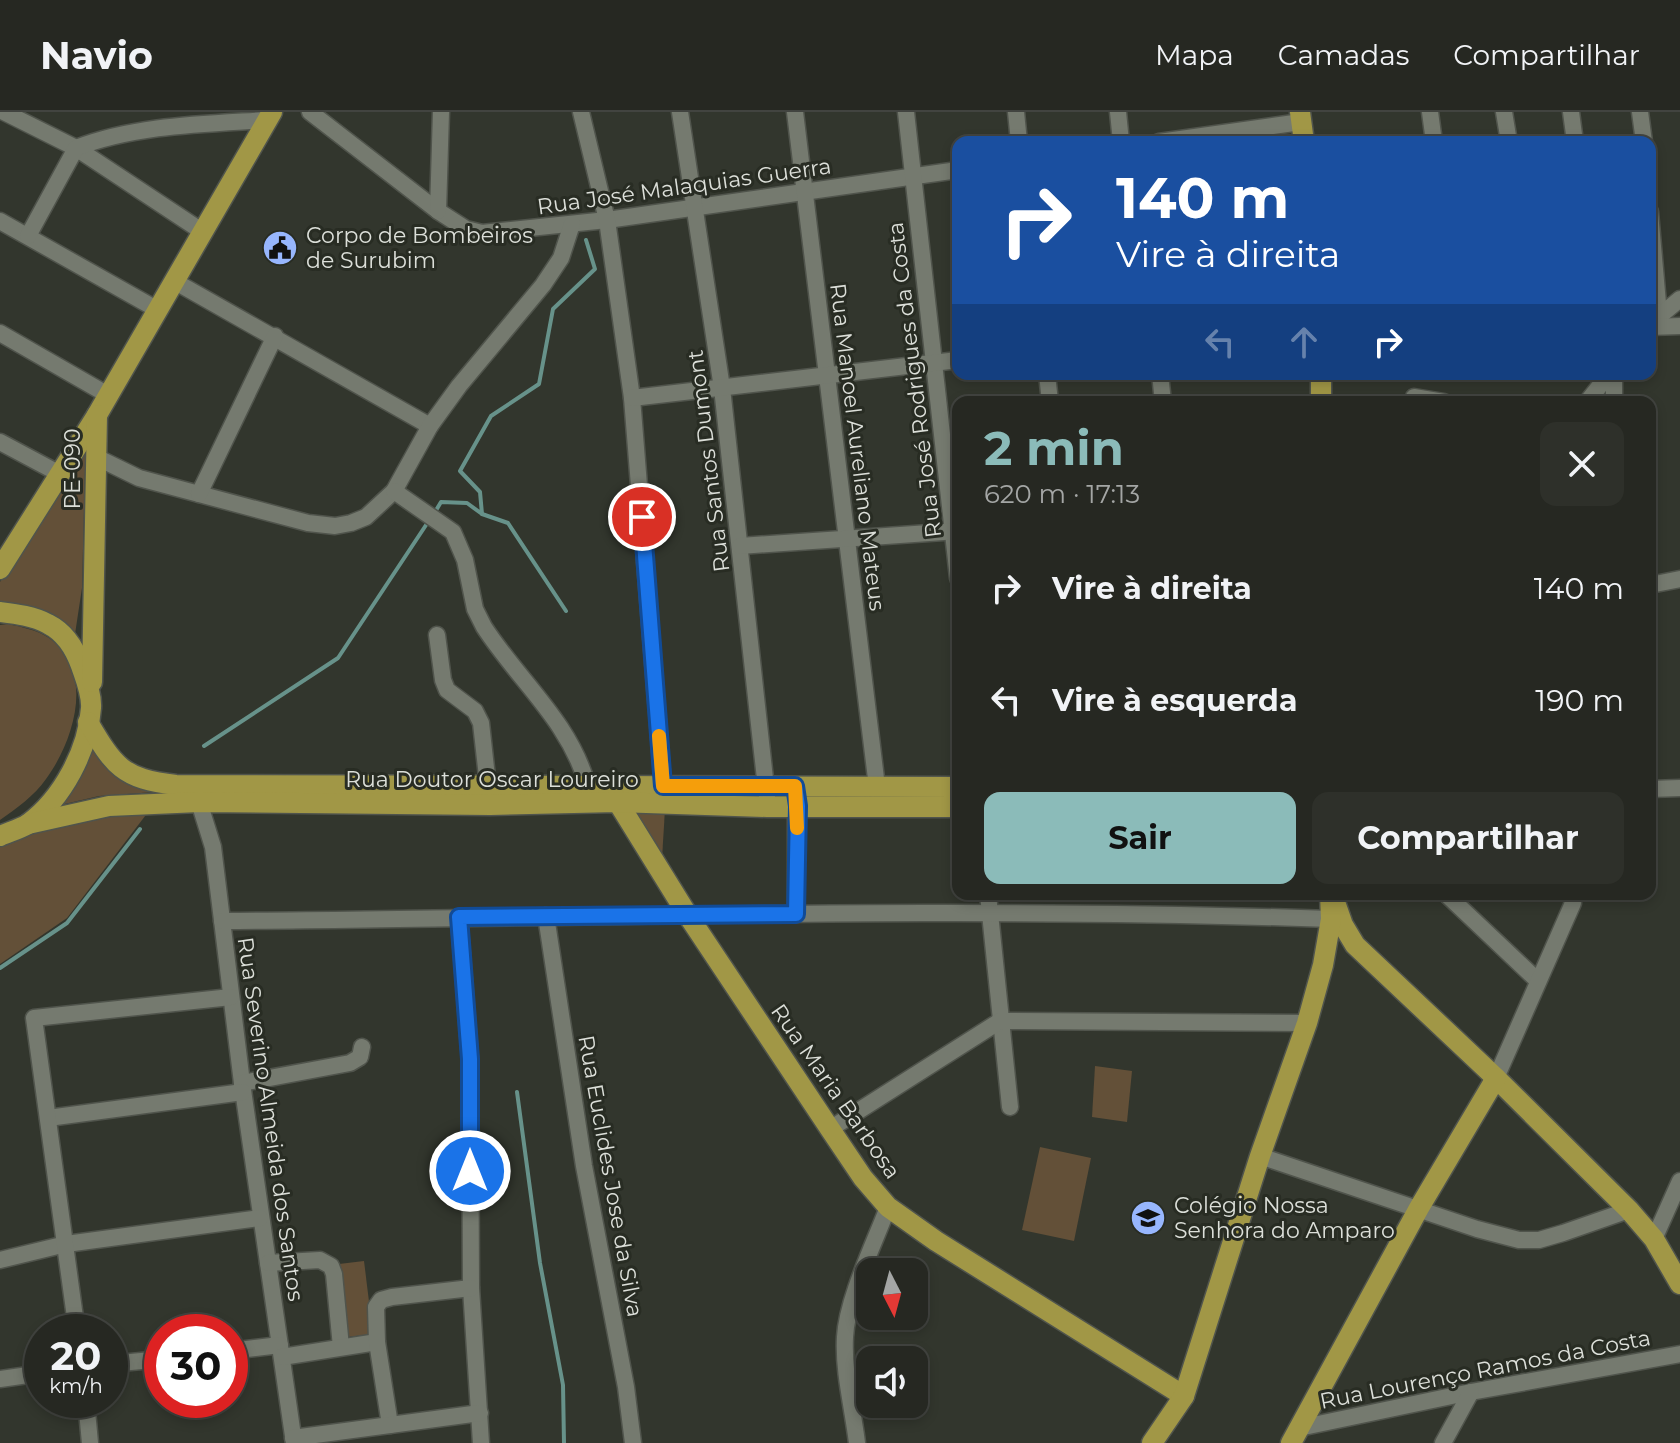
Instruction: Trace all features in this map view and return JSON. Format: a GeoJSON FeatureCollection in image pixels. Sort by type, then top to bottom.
{"type":"FeatureCollection","features":[{"type":"Feature","properties":{"kind":"main road","name":"PE-090"},"geometry":{"type":"LineString","coordinates":[[0,569],[97,415],[269,116]]}},
{"type":"Feature","properties":{"kind":"main road","name":"PE-090"},"geometry":{"type":"LineString","coordinates":[[0,836],[28,824],[58,793],[81,753],[90,714],[97,415]]}},
{"type":"Feature","properties":{"kind":"main road","name":"PE-090"},"geometry":{"type":"LineString","coordinates":[[0,612],[25,615],[49,624],[69,642],[79,660],[90,714]]}},
{"type":"Feature","properties":{"kind":"main road","name":"Rua Doutor Oscar Loureiro"},"geometry":{"type":"LineString","coordinates":[[90,714],[113,763],[149,782],[489,794],[587,784],[613,794],[663,786],[767,796]]}},
{"type":"Feature","properties":{"kind":"main road","name":"Rua Doutor Oscar Loureiro"},"geometry":{"type":"LineString","coordinates":[[796,796],[877,787],[952,787]]}},
{"type":"Feature","properties":{"kind":"main road","name":"Rua Doutor Oscar Loureiro"},"geometry":{"type":"LineString","coordinates":[[28,824],[109,806],[489,794],[796,796],[952,807]]}},
{"type":"Feature","properties":{"kind":"main road","name":"Rua Maria Barbosa"},"geometry":{"type":"LineString","coordinates":[[613,794],[687,914],[830,1129],[863,1178],[888,1207],[936,1241],[1184,1396]]}},
{"type":"Feature","properties":{"kind":"main road"},"geometry":{"type":"LineString","coordinates":[[1152,1443],[1184,1396],[1260,1156],[1307,1023],[1323,965],[1331,900]]}},
{"type":"Feature","properties":{"kind":"main road"},"geometry":{"type":"LineString","coordinates":[[1333,900],[1355,945],[1496,1078],[1629,1210],[1654,1239],[1680,1284]]}},
{"type":"Feature","properties":{"kind":"main road"},"geometry":{"type":"LineString","coordinates":[[1295,1435],[1419,1208],[1496,1078]]}},
{"type":"Feature","properties":{"kind":"street"},"geometry":{"type":"LineString","coordinates":[[4,112],[76,148],[203,232]]}},
{"type":"Feature","properties":{"kind":"street","name":"Rua José Malaquias Guerra"},"geometry":{"type":"LineString","coordinates":[[310,112],[438,211],[466,229],[482,233],[607,220],[952,171]]}},
{"type":"Feature","properties":{"kind":"street"},"geometry":{"type":"LineString","coordinates":[[438,211],[441,112]]}},
{"type":"Feature","properties":{"kind":"street"},"geometry":{"type":"LineString","coordinates":[[581,112],[607,220],[632,398],[663,786]]}},
{"type":"Feature","properties":{"kind":"street","name":"Rua Santos Dumont"},"geometry":{"type":"LineString","coordinates":[[680,112],[722,388],[767,796]]}},
{"type":"Feature","properties":{"kind":"street","name":"Rua Manoel Aureliano Mateus"},"geometry":{"type":"LineString","coordinates":[[795,112],[877,787]]}},
{"type":"Feature","properties":{"kind":"street","name":"Rua José Rodrigues da Costa"},"geometry":{"type":"LineString","coordinates":[[906,112],[952,499]]}},
{"type":"Feature","properties":{"kind":"street"},"geometry":{"type":"LineString","coordinates":[[1016,112],[1018,136]]}},
{"type":"Feature","properties":{"kind":"street"},"geometry":{"type":"LineString","coordinates":[[1118,112],[1120,136]]}},
{"type":"Feature","properties":{"kind":"street"},"geometry":{"type":"LineString","coordinates":[[1430,112],[1433,136]]}},
{"type":"Feature","properties":{"kind":"street"},"geometry":{"type":"LineString","coordinates":[[1504,112],[1508,136]]}},
{"type":"Feature","properties":{"kind":"street"},"geometry":{"type":"LineString","coordinates":[[1571,112],[1574,136]]}},
{"type":"Feature","properties":{"kind":"street"},"geometry":{"type":"LineString","coordinates":[[1640,112],[1643,136]]}},
{"type":"Feature","properties":{"kind":"street"},"geometry":{"type":"LineString","coordinates":[[28,236],[76,148],[101,138],[203,118],[269,116]]}},
{"type":"Feature","properties":{"kind":"street"},"geometry":{"type":"LineString","coordinates":[[1209,136],[1302,125]]}},
{"type":"Feature","properties":{"kind":"street"},"geometry":{"type":"LineString","coordinates":[[0,221],[158,310]]}},
{"type":"Feature","properties":{"kind":"street"},"geometry":{"type":"LineString","coordinates":[[98,458],[139,478],[308,523],[335,526],[366,517],[394,491],[430,426],[543,285],[561,258],[572,224]]}},
{"type":"Feature","properties":{"kind":"street"},"geometry":{"type":"LineString","coordinates":[[174,281],[430,426]]}},
{"type":"Feature","properties":{"kind":"street"},"geometry":{"type":"LineString","coordinates":[[1656,319],[1680,299]]}},
{"type":"Feature","properties":{"kind":"street"},"geometry":{"type":"LineString","coordinates":[[1656,322],[1680,326]]}},
{"type":"Feature","properties":{"kind":"street"},"geometry":{"type":"LineString","coordinates":[[0,333],[108,395]]}},
{"type":"Feature","properties":{"kind":"street"},"geometry":{"type":"LineString","coordinates":[[199,494],[275,336]]}},
{"type":"Feature","properties":{"kind":"street"},"geometry":{"type":"LineString","coordinates":[[632,398],[952,361]]}},
{"type":"Feature","properties":{"kind":"street"},"geometry":{"type":"LineString","coordinates":[[1592,396],[1606,380]]}},
{"type":"Feature","properties":{"kind":"street"},"geometry":{"type":"LineString","coordinates":[[0,442],[60,474]]}},
{"type":"Feature","properties":{"kind":"street"},"geometry":{"type":"LineString","coordinates":[[394,491],[453,532],[465,560],[475,609],[484,627],[561,727],[575,749],[587,784]]}},
{"type":"Feature","properties":{"kind":"street"},"geometry":{"type":"LineString","coordinates":[[740,546],[952,531]]}},
{"type":"Feature","properties":{"kind":"street"},"geometry":{"type":"LineString","coordinates":[[1656,584],[1680,579]]}},
{"type":"Feature","properties":{"kind":"street"},"geometry":{"type":"LineString","coordinates":[[437,635],[447,690],[475,711],[481,723],[489,794]]}},
{"type":"Feature","properties":{"kind":"street"},"geometry":{"type":"LineString","coordinates":[[1656,789],[1680,788]]}},
{"type":"Feature","properties":{"kind":"street"},"geometry":{"type":"LineString","coordinates":[[796,796],[796,914]]}},
{"type":"Feature","properties":{"kind":"street","name":"Rua Severino Almeida dos Santos"},"geometry":{"type":"LineString","coordinates":[[199,802],[213,847],[242,1088],[294,1441]]}},
{"type":"Feature","properties":{"kind":"street"},"geometry":{"type":"LineString","coordinates":[[989,900],[1010,1107]]}},
{"type":"Feature","properties":{"kind":"street"},"geometry":{"type":"LineString","coordinates":[[1452,900],[1538,981]]}},
{"type":"Feature","properties":{"kind":"street"},"geometry":{"type":"LineString","coordinates":[[1496,1078],[1572,900]]}},
{"type":"Feature","properties":{"kind":"street"},"geometry":{"type":"LineString","coordinates":[[222,921],[990,913],[1196,914],[1331,919]]}},
{"type":"Feature","properties":{"kind":"street","name":"Rua Euclides Jose da Silva"},"geometry":{"type":"LineString","coordinates":[[546,916],[584,1166],[626,1387],[633,1443]]}},
{"type":"Feature","properties":{"kind":"street"},"geometry":{"type":"LineString","coordinates":[[459,917],[470,1059],[471,1288],[481,1443]]}},
{"type":"Feature","properties":{"kind":"street"},"geometry":{"type":"LineString","coordinates":[[75,1314],[34,1018],[231,997]]}},
{"type":"Feature","properties":{"kind":"street"},"geometry":{"type":"LineString","coordinates":[[830,1129],[1000,1021],[1307,1023]]}},
{"type":"Feature","properties":{"kind":"street"},"geometry":{"type":"LineString","coordinates":[[48,1118],[242,1088],[350,1063],[360,1057],[362,1047]]}},
{"type":"Feature","properties":{"kind":"street"},"geometry":{"type":"LineString","coordinates":[[1260,1156],[1477,1229],[1519,1240],[1539,1240],[1629,1210]]}},
{"type":"Feature","properties":{"kind":"street"},"geometry":{"type":"LineString","coordinates":[[1654,1239],[1673,1214],[1680,1181]]}},
{"type":"Feature","properties":{"kind":"street"},"geometry":{"type":"LineString","coordinates":[[857,1443],[844,1351],[845,1334],[852,1303],[888,1207]]}},
{"type":"Feature","properties":{"kind":"street"},"geometry":{"type":"LineString","coordinates":[[0,1260],[66,1244],[260,1218]]}},
{"type":"Feature","properties":{"kind":"street"},"geometry":{"type":"LineString","coordinates":[[268,1263],[320,1260],[331,1266],[341,1347]]}},
{"type":"Feature","properties":{"kind":"street"},"geometry":{"type":"LineString","coordinates":[[390,1425],[377,1342],[376,1307],[381,1300],[392,1297],[471,1288]]}},
{"type":"Feature","properties":{"kind":"street"},"geometry":{"type":"LineString","coordinates":[[248,1351],[341,1347],[377,1342]]}},
{"type":"Feature","properties":{"kind":"street","name":"Rua Lourenço Ramos da Costa"},"geometry":{"type":"LineString","coordinates":[[1295,1435],[1471,1392],[1680,1354]]}},
{"type":"Feature","properties":{"kind":"street"},"geometry":{"type":"LineString","coordinates":[[0,1379],[24,1376]]}},
{"type":"Feature","properties":{"kind":"street"},"geometry":{"type":"LineString","coordinates":[[1443,1443],[1471,1392]]}},
{"type":"Feature","properties":{"kind":"street"},"geometry":{"type":"LineString","coordinates":[[294,1441],[350,1437],[390,1425],[480,1413]]}},
{"type":"Feature","properties":{"kind":"street"},"geometry":{"type":"LineString","coordinates":[[88,1418],[90,1443]]}},
{"type":"Feature","properties":{"kind":"shaded area"},"geometry":{"type":"Polygon","coordinates":[[[84,447],[88,449],[82,588],[75,634],[40,612],[0,604],[0,582],[84,447]]]}},
{"type":"Feature","properties":{"kind":"shaded area"},"geometry":{"type":"Polygon","coordinates":[[[8,624],[44,635],[64,652],[76,687],[76,707],[65,746],[46,779],[31,796],[0,820],[0,625],[8,624]]]}},
{"type":"Feature","properties":{"kind":"shaded area"},"geometry":{"type":"Polygon","coordinates":[[[89,742],[100,761],[115,776],[155,792],[99,796],[56,806],[89,742]]]}},
{"type":"Feature","properties":{"kind":"shaded area"},"geometry":{"type":"Polygon","coordinates":[[[152,807],[67,918],[0,964],[0,839],[152,807]]]}},
{"type":"Feature","properties":{"kind":"shaded area"},"geometry":{"type":"Polygon","coordinates":[[[630,809],[665,809],[662,859],[630,809]]]}},
{"type":"Feature","properties":{"kind":"shaded area"},"geometry":{"type":"Polygon","coordinates":[[[1095,1066],[1132,1071],[1127,1122],[1092,1117],[1095,1066]]]}},
{"type":"Feature","properties":{"kind":"shaded area"},"geometry":{"type":"Polygon","coordinates":[[[1040,1147],[1091,1158],[1074,1241],[1022,1230],[1040,1147]]]}},
{"type":"Feature","properties":{"kind":"shaded area"},"geometry":{"type":"Polygon","coordinates":[[[364,1261],[373,1334],[347,1337],[339,1264],[364,1261]]]}},
{"type":"Feature","properties":{"kind":"waterway"},"geometry":{"type":"LineString","coordinates":[[435,512],[441,502],[467,503],[482,514],[480,492],[460,471],[491,416],[539,384],[553,309],[595,269],[586,240]]}},
{"type":"Feature","properties":{"kind":"waterway"},"geometry":{"type":"LineString","coordinates":[[482,514],[508,523],[566,611]]}},
{"type":"Feature","properties":{"kind":"waterway"},"geometry":{"type":"LineString","coordinates":[[204,746],[338,658],[430,519]]}},
{"type":"Feature","properties":{"kind":"waterway"},"geometry":{"type":"LineString","coordinates":[[0,968],[67,923],[140,829]]}},
{"type":"Feature","properties":{"kind":"waterway"},"geometry":{"type":"LineString","coordinates":[[517,1092],[540,1263],[563,1385],[564,1443]]}},
{"type":"Feature","properties":{"kind":"slow traffic"},"geometry":{"type":"LineString","coordinates":[[659,736],[663,786],[795,786],[797,828]]}},
{"type":"Feature","properties":{"kind":"place","name":"Corpo de Bombeiros de Surubim"},"geometry":{"type":"Point","coordinates":[280,248]}},
{"type":"Feature","properties":{"kind":"place","name":"Colégio Nossa Senhora do Amparo"},"geometry":{"type":"Point","coordinates":[1148,1218]}},
{"type":"Feature","properties":{"kind":"route"},"geometry":{"type":"LineString","coordinates":[[470,1171],[470,1059],[459,917],[796,914],[798,806],[795,786],[663,786],[642,517]]}}]}
